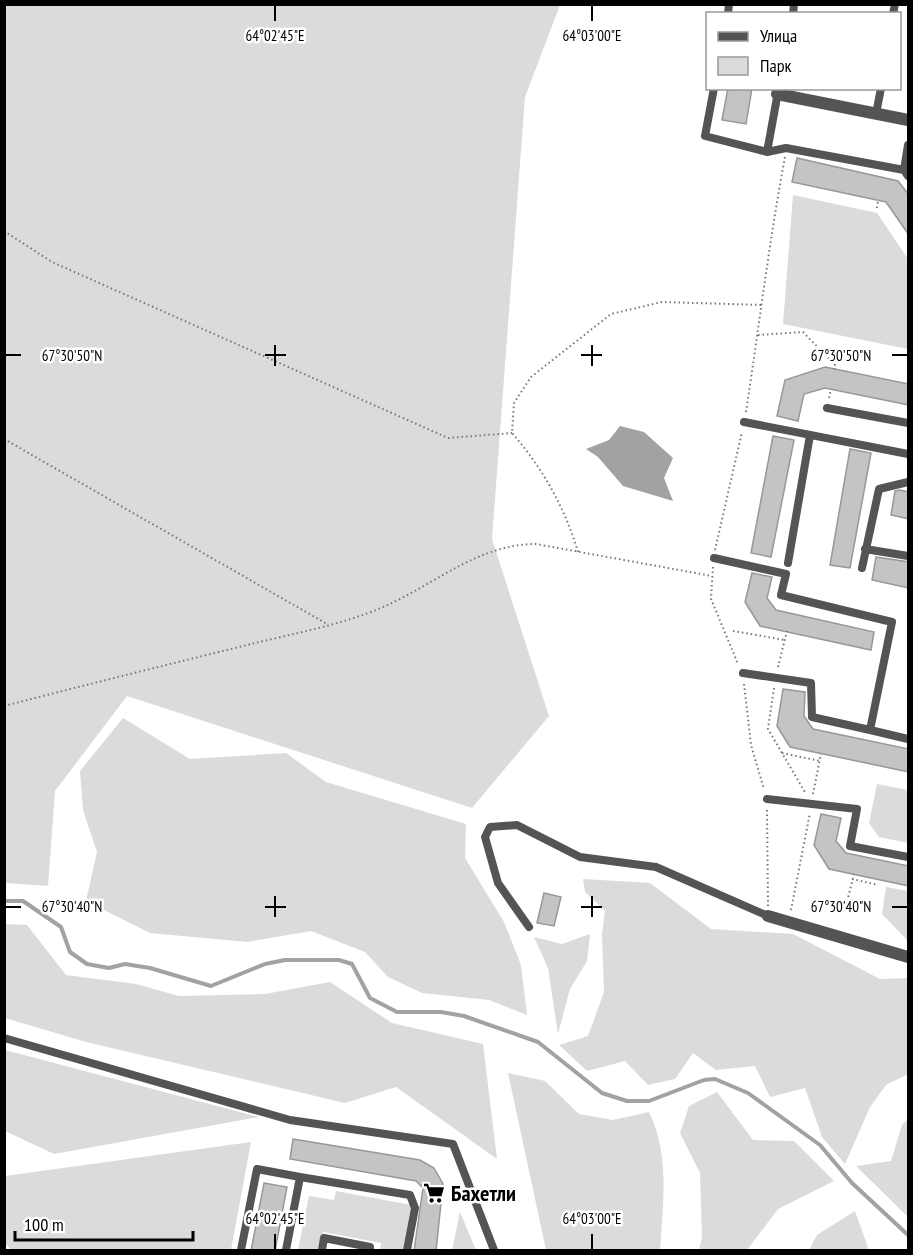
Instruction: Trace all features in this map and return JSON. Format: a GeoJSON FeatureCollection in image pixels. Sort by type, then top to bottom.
{"type":"FeatureCollection","features":[{"type":"Feature","properties":{"kind":"street"},"geometry":{"type":"LineString","coordinates":[[778,91],[909,120]]}},
{"type":"Feature","properties":{"kind":"street"},"geometry":{"type":"LineString","coordinates":[[768,916],[909,957]]}},
{"type":"Feature","properties":{"kind":"lane"},"geometry":{"type":"LineString","coordinates":[[714,90],[705,136],[767,152],[786,148],[906,173],[909,145]]}},
{"type":"Feature","properties":{"kind":"lane"},"geometry":{"type":"LineString","coordinates":[[876,114],[880,90]]}},
{"type":"Feature","properties":{"kind":"lane"},"geometry":{"type":"LineString","coordinates":[[767,152],[778,91]]}},
{"type":"Feature","properties":{"kind":"lane"},"geometry":{"type":"LineString","coordinates":[[827,408],[909,423]]}},
{"type":"Feature","properties":{"kind":"lane"},"geometry":{"type":"LineString","coordinates":[[744,422],[909,454]]}},
{"type":"Feature","properties":{"kind":"lane"},"geometry":{"type":"LineString","coordinates":[[789,562],[810,435]]}},
{"type":"Feature","properties":{"kind":"lane"},"geometry":{"type":"LineString","coordinates":[[862,568],[879,489],[909,482]]}},
{"type":"Feature","properties":{"kind":"lane"},"geometry":{"type":"LineString","coordinates":[[865,549],[909,556]]}},
{"type":"Feature","properties":{"kind":"lane"},"geometry":{"type":"LineString","coordinates":[[714,558],[786,574],[781,595],[892,622],[870,730]]}},
{"type":"Feature","properties":{"kind":"lane"},"geometry":{"type":"LineString","coordinates":[[742,674],[811,683],[812,717],[909,739]]}},
{"type":"Feature","properties":{"kind":"lane"},"geometry":{"type":"LineString","coordinates":[[767,799],[857,809],[850,846],[909,857]]}},
{"type":"Feature","properties":{"kind":"lane"},"geometry":{"type":"LineString","coordinates":[[530,927],[498,883],[485,837],[490,827],[517,825],[580,857],[656,867],[768,916]]}},
{"type":"Feature","properties":{"kind":"lane"},"geometry":{"type":"LineString","coordinates":[[4,1038],[290,1120],[453,1144],[494,1251]]}},
{"type":"Feature","properties":{"kind":"lane"},"geometry":{"type":"LineString","coordinates":[[241,1251],[257,1169],[410,1195],[415,1208],[407,1251]]}},
{"type":"Feature","properties":{"kind":"lane"},"geometry":{"type":"LineString","coordinates":[[286,1251],[300,1178]]}},
{"type":"Feature","properties":{"kind":"lane"},"geometry":{"type":"LineString","coordinates":[[322,1251],[324,1238],[370,1247],[370,1251]]}},
{"type":"Feature","properties":{"kind":"path"},"geometry":{"type":"LineString","coordinates":[[768,916],[767,799],[750,744],[742,674],[711,599],[714,558],[744,422],[763,305],[765,268],[786,148]]}},
{"type":"Feature","properties":{"kind":"path"},"geometry":{"type":"LineString","coordinates":[[877,208],[878,200]]}},
{"type":"Feature","properties":{"kind":"path"},"geometry":{"type":"LineString","coordinates":[[4,231],[52,262],[448,438],[512,433]]}},
{"type":"Feature","properties":{"kind":"path"},"geometry":{"type":"LineString","coordinates":[[578,552],[572,532],[551,488],[531,454],[512,433],[514,403],[531,377],[611,314],[662,302],[763,305]]}},
{"type":"Feature","properties":{"kind":"path"},"geometry":{"type":"LineString","coordinates":[[758,335],[803,332],[835,365],[834,369]]}},
{"type":"Feature","properties":{"kind":"path"},"geometry":{"type":"LineString","coordinates":[[4,439],[327,624]]}},
{"type":"Feature","properties":{"kind":"path"},"geometry":{"type":"LineString","coordinates":[[4,706],[327,624],[383,607],[447,572],[490,552],[514,544],[536,544],[712,576]]}},
{"type":"Feature","properties":{"kind":"path"},"geometry":{"type":"LineString","coordinates":[[734,631],[785,640]]}},
{"type":"Feature","properties":{"kind":"path"},"geometry":{"type":"LineString","coordinates":[[776,678],[786,631]]}},
{"type":"Feature","properties":{"kind":"path"},"geometry":{"type":"LineString","coordinates":[[782,753],[820,761]]}},
{"type":"Feature","properties":{"kind":"path"},"geometry":{"type":"LineString","coordinates":[[812,803],[821,754]]}},
{"type":"Feature","properties":{"kind":"path"},"geometry":{"type":"LineString","coordinates":[[845,910],[854,874]]}},
{"type":"Feature","properties":{"kind":"path"},"geometry":{"type":"LineString","coordinates":[[852,879],[878,885]]}},
{"type":"Feature","properties":{"kind":"green space"},"geometry":{"type":"Polygon","coordinates":[[[4,5],[560,5],[525,97],[492,539],[549,716],[472,808],[127,696],[55,791],[48,886],[5,883],[4,5]]]}},
{"type":"Feature","properties":{"kind":"green space"},"geometry":{"type":"Polygon","coordinates":[[[793,195],[877,213],[908,259],[908,349],[783,324],[793,195]]]}},
{"type":"Feature","properties":{"kind":"green space"},"geometry":{"type":"Polygon","coordinates":[[[123,718],[190,759],[286,753],[326,782],[466,824],[465,858],[504,922],[521,965],[527,1015],[489,1000],[422,993],[388,977],[365,952],[311,931],[247,942],[150,933],[86,901],[97,852],[83,810],[80,771],[123,718]]]}},
{"type":"Feature","properties":{"kind":"green space"},"geometry":{"type":"Polygon","coordinates":[[[877,784],[908,790],[908,843],[879,837],[869,823],[877,784]]]}},
{"type":"Feature","properties":{"kind":"green space"},"geometry":{"type":"Polygon","coordinates":[[[583,879],[650,883],[711,929],[793,934],[880,979],[908,978],[908,1074],[886,1085],[870,1107],[845,1164],[822,1137],[805,1088],[770,1097],[755,1066],[716,1070],[693,1053],[675,1079],[648,1085],[625,1061],[587,1071],[559,1045],[588,1036],[604,992],[602,934],[605,911],[585,892],[583,879]]]}},
{"type":"Feature","properties":{"kind":"green space"},"geometry":{"type":"Polygon","coordinates":[[[886,887],[908,891],[908,941],[882,914],[886,887]]]}},
{"type":"Feature","properties":{"kind":"green space"},"geometry":{"type":"Polygon","coordinates":[[[5,924],[27,925],[66,975],[136,984],[179,996],[265,994],[330,982],[392,1023],[483,1044],[497,1159],[396,1087],[345,1103],[86,1042],[5,1018],[5,924]]]}},
{"type":"Feature","properties":{"kind":"green space"},"geometry":{"type":"Polygon","coordinates":[[[590,934],[587,961],[570,989],[558,1034],[548,968],[534,937],[562,944],[590,934]]]}},
{"type":"Feature","properties":{"kind":"green space"},"geometry":{"type":"Polygon","coordinates":[[[5,1050],[259,1117],[54,1154],[5,1131],[5,1050]]]}},
{"type":"Feature","properties":{"kind":"green space"},"geometry":{"type":"Polygon","coordinates":[[[508,1073],[545,1081],[579,1114],[613,1120],[649,1112],[660,1146],[664,1180],[660,1250],[546,1250],[508,1073]]]}},
{"type":"Feature","properties":{"kind":"green space"},"geometry":{"type":"Polygon","coordinates":[[[717,1092],[753,1140],[794,1141],[834,1181],[778,1209],[747,1250],[699,1250],[702,1237],[700,1173],[680,1133],[689,1106],[717,1092]]]}},
{"type":"Feature","properties":{"kind":"green space"},"geometry":{"type":"Polygon","coordinates":[[[908,1119],[908,1217],[856,1166],[891,1161],[902,1125],[908,1119]]]}},
{"type":"Feature","properties":{"kind":"green space"},"geometry":{"type":"Polygon","coordinates":[[[251,1142],[231,1250],[11,1250],[5,1243],[5,1176],[251,1142]]]}},
{"type":"Feature","properties":{"kind":"green space"},"geometry":{"type":"Polygon","coordinates":[[[336,1191],[411,1205],[403,1250],[380,1250],[381,1243],[323,1232],[319,1250],[298,1250],[309,1196],[334,1200],[336,1191]]]}},
{"type":"Feature","properties":{"kind":"green space"},"geometry":{"type":"Polygon","coordinates":[[[855,1211],[869,1250],[809,1250],[817,1235],[855,1211]]]}},
{"type":"Feature","properties":{"kind":"green space"},"geometry":{"type":"Polygon","coordinates":[[[460,1212],[476,1250],[452,1250],[460,1212]]]}},
{"type":"Feature","properties":{"kind":"shaded area"},"geometry":{"type":"Polygon","coordinates":[[[620,426],[644,432],[673,458],[664,478],[673,501],[623,486],[598,457],[586,449],[609,440],[620,426]]]}},
{"type":"Feature","properties":{"kind":"building"},"geometry":{"type":"Polygon","coordinates":[[[728,90],[752,90],[746,124],[722,120],[728,90]]]}},
{"type":"Feature","properties":{"kind":"building"},"geometry":{"type":"Polygon","coordinates":[[[797,158],[898,181],[909,195],[909,235],[886,202],[792,182],[797,158]]]}},
{"type":"Feature","properties":{"kind":"building"},"geometry":{"type":"Polygon","coordinates":[[[825,367],[909,384],[909,405],[825,388],[804,394],[798,421],[777,416],[785,380],[825,367]]]}},
{"type":"Feature","properties":{"kind":"building"},"geometry":{"type":"Polygon","coordinates":[[[773,436],[794,440],[771,557],[751,553],[773,436]]]}},
{"type":"Feature","properties":{"kind":"building"},"geometry":{"type":"Polygon","coordinates":[[[850,449],[871,453],[850,568],[830,565],[850,449]]]}},
{"type":"Feature","properties":{"kind":"building"},"geometry":{"type":"Polygon","coordinates":[[[895,491],[909,492],[909,519],[891,515],[895,491]]]}},
{"type":"Feature","properties":{"kind":"building"},"geometry":{"type":"Polygon","coordinates":[[[876,557],[909,562],[909,588],[872,580],[876,557]]]}},
{"type":"Feature","properties":{"kind":"building"},"geometry":{"type":"Polygon","coordinates":[[[752,573],[772,577],[767,598],[776,610],[874,632],[871,650],[760,626],[745,602],[752,573]]]}},
{"type":"Feature","properties":{"kind":"building"},"geometry":{"type":"Polygon","coordinates":[[[783,689],[805,692],[804,716],[813,729],[909,749],[909,772],[790,747],[777,726],[783,689]]]}},
{"type":"Feature","properties":{"kind":"building"},"geometry":{"type":"Polygon","coordinates":[[[821,814],[841,818],[836,841],[846,853],[909,866],[909,886],[829,869],[814,845],[821,814]]]}},
{"type":"Feature","properties":{"kind":"building"},"geometry":{"type":"Polygon","coordinates":[[[544,893],[561,897],[554,926],[537,923],[544,893]]]}},
{"type":"Feature","properties":{"kind":"building"},"geometry":{"type":"Polygon","coordinates":[[[293,1139],[420,1160],[434,1168],[443,1184],[436,1251],[414,1251],[423,1188],[416,1181],[290,1159],[293,1139]]]}},
{"type":"Feature","properties":{"kind":"building"},"geometry":{"type":"Polygon","coordinates":[[[264,1183],[287,1187],[275,1251],[251,1251],[264,1183]]]}},
{"type":"Feature","properties":{"kind":"waterway"},"geometry":{"type":"LineString","coordinates":[[4,901],[23,901],[61,927],[70,952],[87,964],[109,968],[125,964],[150,968],[211,986],[265,964],[285,960],[339,960],[352,964],[370,998],[397,1012],[441,1012],[464,1016],[538,1042],[602,1093],[627,1101],[649,1101],[704,1080],[715,1079],[748,1093],[820,1145],[852,1183],[908,1235]]}},
{"type":"Feature","properties":{"kind":"place","name":"Бахетли"},"geometry":{"type":"Point","coordinates":[434,1193]}}]}
